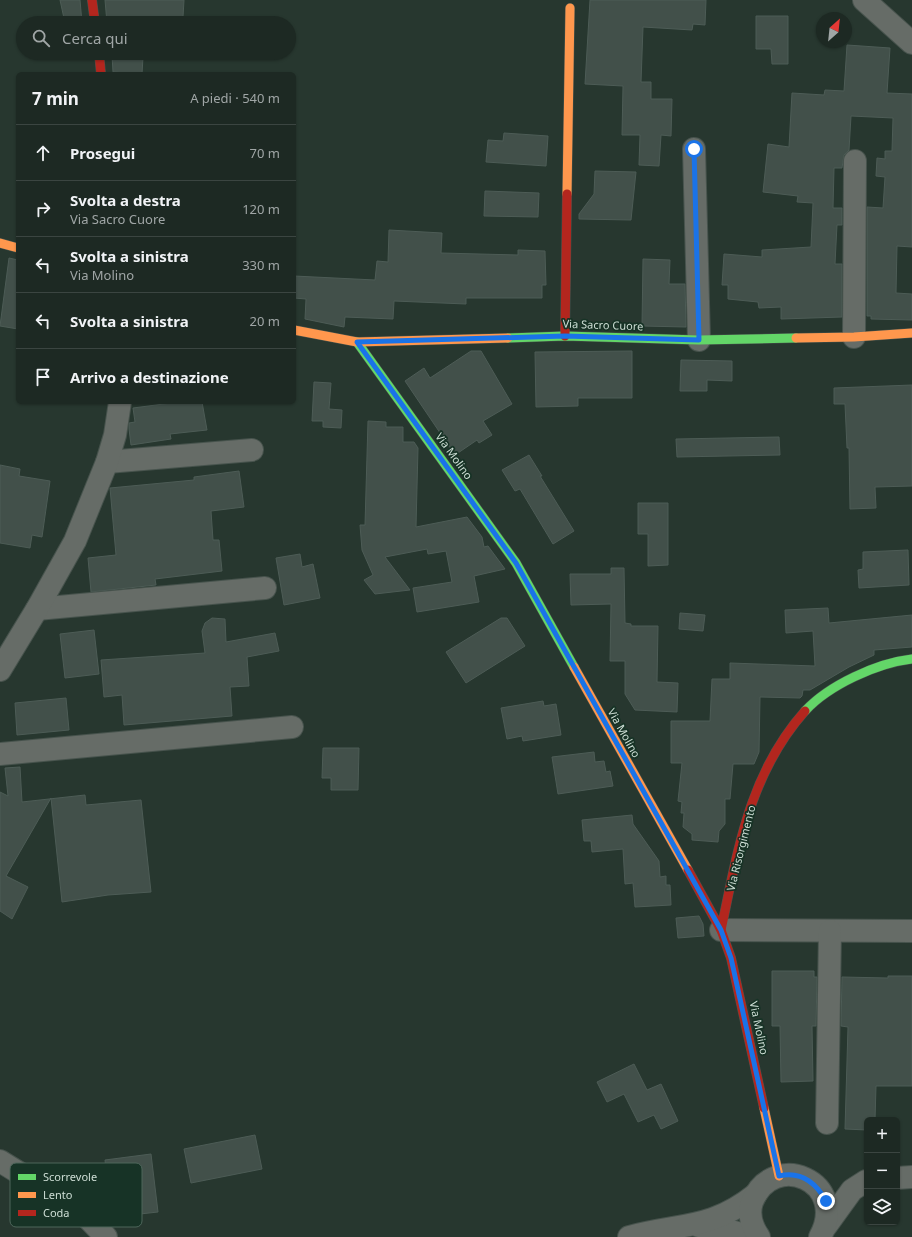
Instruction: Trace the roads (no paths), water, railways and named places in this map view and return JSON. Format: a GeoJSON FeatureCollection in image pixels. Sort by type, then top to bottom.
{"type":"FeatureCollection","features":[{"type":"Feature","properties":{"kind":"street"},"geometry":{"type":"LineString","coordinates":[[92,0],[94,16]]}},
{"type":"Feature","properties":{"kind":"street"},"geometry":{"type":"LineString","coordinates":[[864,0],[912,43]]}},
{"type":"Feature","properties":{"kind":"street"},"geometry":{"type":"LineString","coordinates":[[565,336],[570,8]]}},
{"type":"Feature","properties":{"kind":"street"},"geometry":{"type":"LineString","coordinates":[[100,60],[101,72]]}},
{"type":"Feature","properties":{"kind":"street"},"geometry":{"type":"LineString","coordinates":[[694,149],[699,340]]}},
{"type":"Feature","properties":{"kind":"street"},"geometry":{"type":"LineString","coordinates":[[854,337],[855,161]]}},
{"type":"Feature","properties":{"kind":"street"},"geometry":{"type":"LineString","coordinates":[[0,243],[16,247]]}},
{"type":"Feature","properties":{"kind":"street","name":"Via Sacro Cuore"},"geometry":{"type":"LineString","coordinates":[[296,330],[357,342],[565,336],[699,340],[854,337],[912,333]]}},
{"type":"Feature","properties":{"kind":"street","name":"Via Molino"},"geometry":{"type":"LineString","coordinates":[[357,342],[516,563],[721,930],[731,958],[779,1176]]}},
{"type":"Feature","properties":{"kind":"street"},"geometry":{"type":"LineString","coordinates":[[0,670],[38,609],[74,541],[108,462],[115,435],[120,404]]}},
{"type":"Feature","properties":{"kind":"street"},"geometry":{"type":"LineString","coordinates":[[108,462],[252,450]]}},
{"type":"Feature","properties":{"kind":"street"},"geometry":{"type":"LineString","coordinates":[[38,609],[265,588]]}},
{"type":"Feature","properties":{"kind":"street","name":"Via Risorgimento"},"geometry":{"type":"LineString","coordinates":[[721,930],[742,835],[754,798],[768,764],[786,734],[806,709],[830,691],[859,674],[896,660],[912,659]]}},
{"type":"Feature","properties":{"kind":"street"},"geometry":{"type":"LineString","coordinates":[[0,754],[292,727]]}},
{"type":"Feature","properties":{"kind":"street"},"geometry":{"type":"LineString","coordinates":[[721,930],[912,932]]}},
{"type":"Feature","properties":{"kind":"street"},"geometry":{"type":"LineString","coordinates":[[826,1123],[830,931]]}},
{"type":"Feature","properties":{"kind":"street"},"geometry":{"type":"LineString","coordinates":[[0,1161],[10,1167]]}},
{"type":"Feature","properties":{"kind":"street"},"geometry":{"type":"LineString","coordinates":[[759,1237],[754,1231],[751,1218],[751,1205],[756,1194],[764,1184],[779,1176],[787,1175],[800,1176],[811,1182],[820,1190],[826,1201],[828,1233]]}},
{"type":"Feature","properties":{"kind":"street"},"geometry":{"type":"LineString","coordinates":[[900,1178],[912,1177]]}},
{"type":"Feature","properties":{"kind":"street"},"geometry":{"type":"LineString","coordinates":[[811,1182],[836,1183],[864,1181]]}},
{"type":"Feature","properties":{"kind":"street"},"geometry":{"type":"LineString","coordinates":[[828,1233],[836,1210],[852,1190],[864,1182]]}},
{"type":"Feature","properties":{"kind":"street"},"geometry":{"type":"LineString","coordinates":[[629,1237],[692,1226],[724,1216],[756,1194]]}},
{"type":"Feature","properties":{"kind":"street"},"geometry":{"type":"LineString","coordinates":[[692,1226],[722,1228],[751,1237]]}},
{"type":"Feature","properties":{"kind":"street"},"geometry":{"type":"LineString","coordinates":[[96,1227],[106,1237]]}}]}
